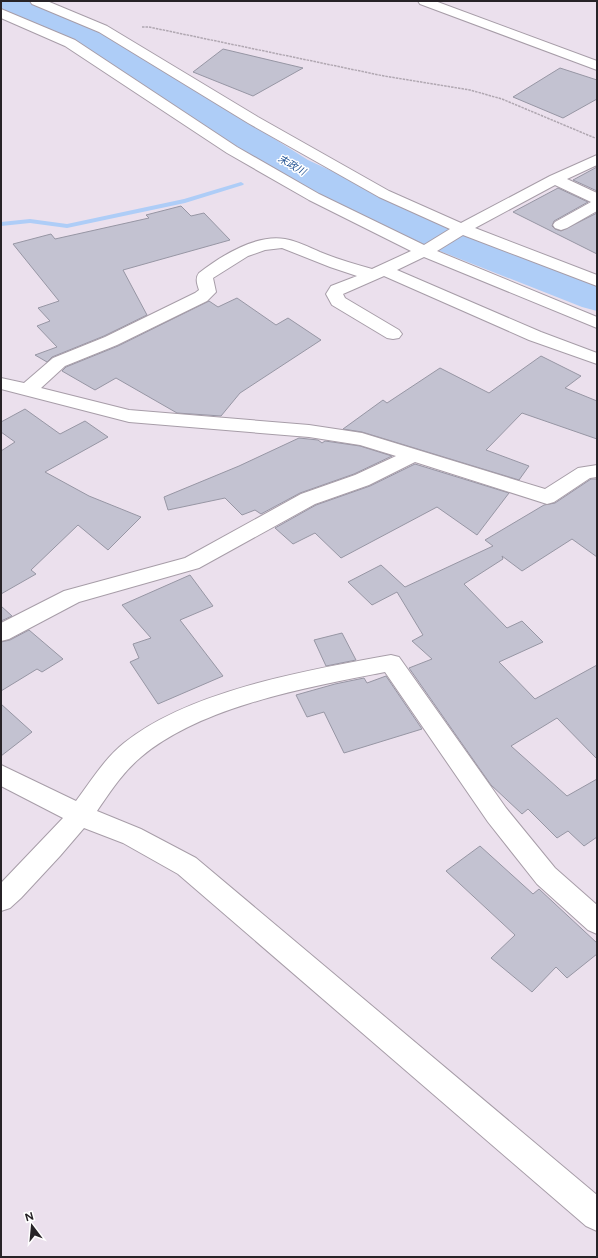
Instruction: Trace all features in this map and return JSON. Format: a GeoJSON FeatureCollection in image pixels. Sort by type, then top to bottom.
{"type":"FeatureCollection","features":[{"type":"Feature","properties":{"kind":"street"},"geometry":{"type":"LineString","coordinates":[[36,1],[103,29],[253,120],[377,190],[459,230],[597,281]]}},
{"type":"Feature","properties":{"kind":"street"},"geometry":{"type":"LineString","coordinates":[[51,8],[72,1]]}},
{"type":"Feature","properties":{"kind":"street"},"geometry":{"type":"LineString","coordinates":[[424,1],[597,66]]}},
{"type":"Feature","properties":{"kind":"street"},"geometry":{"type":"LineString","coordinates":[[1,13],[70,43],[232,150],[314,197],[597,323]]}},
{"type":"Feature","properties":{"kind":"street"},"geometry":{"type":"LineString","coordinates":[[393,334],[338,301],[334,294],[337,290],[429,248],[459,230],[597,158]]}},
{"type":"Feature","properties":{"kind":"street"},"geometry":{"type":"LineString","coordinates":[[555,179],[597,199]]}},
{"type":"Feature","properties":{"kind":"street"},"geometry":{"type":"LineString","coordinates":[[561,225],[597,205]]}},
{"type":"Feature","properties":{"kind":"street"},"geometry":{"type":"LineString","coordinates":[[10,388],[59,362],[111,341],[201,297],[208,292],[205,276],[255,246],[275,242],[284,243],[336,264],[379,272],[597,360]]}},
{"type":"Feature","properties":{"kind":"street"},"geometry":{"type":"LineString","coordinates":[[10,388],[129,416],[337,434],[362,439],[547,496],[585,473],[597,471]]}},
{"type":"Feature","properties":{"kind":"street"},"geometry":{"type":"LineString","coordinates":[[1,633],[72,596],[192,563],[308,499],[362,480],[414,455]]}},
{"type":"Feature","properties":{"kind":"street"},"geometry":{"type":"LineString","coordinates":[[1,900],[43,859],[80,815],[110,773],[132,750],[159,732],[186,717],[253,694],[343,672],[392,662],[497,814],[546,876],[597,922]]}},
{"type":"Feature","properties":{"kind":"street"},"geometry":{"type":"LineString","coordinates":[[1,775],[80,815],[132,836],[187,866],[597,1215]]}},
{"type":"Feature","properties":{"kind":"path"},"geometry":{"type":"LineString","coordinates":[[103,29],[128,26],[150,27],[384,76],[470,90],[502,99],[597,139]]}},
{"type":"Feature","properties":{"kind":"building"},"geometry":{"type":"Polygon","coordinates":[[[223,49],[303,68],[253,96],[193,72],[223,49]]]}},
{"type":"Feature","properties":{"kind":"building"},"geometry":{"type":"Polygon","coordinates":[[[560,68],[597,80],[597,99],[563,118],[513,97],[560,68]]]}},
{"type":"Feature","properties":{"kind":"building"},"geometry":{"type":"Polygon","coordinates":[[[597,167],[597,191],[573,180],[597,167]]]}},
{"type":"Feature","properties":{"kind":"building"},"geometry":{"type":"Polygon","coordinates":[[[558,188],[588,202],[554,221],[552,226],[561,231],[597,213],[597,254],[513,212],[558,188]]]}},
{"type":"Feature","properties":{"kind":"building"},"geometry":{"type":"Polygon","coordinates":[[[181,206],[191,216],[204,213],[230,240],[123,270],[147,315],[104,336],[52,357],[47,362],[35,355],[57,347],[37,326],[50,321],[38,308],[59,301],[13,244],[51,234],[55,239],[149,218],[146,215],[181,206]]]}},
{"type":"Feature","properties":{"kind":"building"},"geometry":{"type":"Polygon","coordinates":[[[237,298],[276,325],[288,318],[321,340],[240,393],[221,416],[177,413],[116,378],[95,390],[62,371],[66,367],[118,346],[209,301],[218,307],[237,298]]]}},
{"type":"Feature","properties":{"kind":"building"},"geometry":{"type":"Polygon","coordinates":[[[541,356],[581,376],[565,388],[597,401],[597,439],[522,413],[486,450],[529,466],[519,480],[362,432],[343,429],[383,400],[387,403],[440,368],[489,393],[541,356]]]}},
{"type":"Feature","properties":{"kind":"building"},"geometry":{"type":"Polygon","coordinates":[[[25,409],[60,434],[85,421],[108,437],[45,472],[89,496],[141,517],[108,550],[78,525],[31,570],[36,574],[1,594],[1,451],[15,442],[1,432],[1,422],[25,409]]]}},
{"type":"Feature","properties":{"kind":"building"},"geometry":{"type":"Polygon","coordinates":[[[299,438],[318,440],[322,443],[325,441],[360,446],[392,456],[354,474],[300,493],[261,514],[255,510],[242,515],[225,498],[168,510],[164,497],[239,466],[299,438]]]}},
{"type":"Feature","properties":{"kind":"building"},"geometry":{"type":"Polygon","coordinates":[[[415,464],[509,493],[477,535],[437,507],[341,558],[315,533],[293,544],[275,528],[316,505],[370,486],[415,464]]]}},
{"type":"Feature","properties":{"kind":"building"},"geometry":{"type":"Polygon","coordinates":[[[591,479],[597,479],[597,557],[572,539],[522,571],[502,556],[503,559],[464,584],[507,628],[522,621],[543,642],[499,662],[535,699],[597,665],[597,759],[557,718],[511,746],[567,796],[597,779],[597,837],[584,846],[568,831],[557,838],[528,809],[522,814],[491,785],[409,668],[432,659],[412,641],[423,635],[397,592],[372,605],[348,582],[381,565],[405,587],[493,546],[485,540],[544,505],[555,503],[591,479]]]}},
{"type":"Feature","properties":{"kind":"building"},"geometry":{"type":"Polygon","coordinates":[[[190,575],[213,606],[180,620],[223,676],[158,704],[130,662],[139,658],[133,644],[151,638],[122,605],[190,575]]]}},
{"type":"Feature","properties":{"kind":"building"},"geometry":{"type":"Polygon","coordinates":[[[1,606],[12,616],[1,621],[1,606]]]}},
{"type":"Feature","properties":{"kind":"building"},"geometry":{"type":"Polygon","coordinates":[[[29,630],[63,659],[42,672],[37,669],[1,691],[1,642],[10,640],[29,630]]]}},
{"type":"Feature","properties":{"kind":"building"},"geometry":{"type":"Polygon","coordinates":[[[342,633],[356,660],[326,666],[314,640],[342,633]]]}},
{"type":"Feature","properties":{"kind":"building"},"geometry":{"type":"Polygon","coordinates":[[[386,676],[422,729],[344,753],[324,712],[307,717],[296,695],[335,684],[364,678],[367,683],[386,676]]]}},
{"type":"Feature","properties":{"kind":"building"},"geometry":{"type":"Polygon","coordinates":[[[1,704],[32,732],[1,756],[1,704]]]}},
{"type":"Feature","properties":{"kind":"building"},"geometry":{"type":"Polygon","coordinates":[[[480,846],[533,894],[539,889],[597,943],[597,954],[567,978],[556,967],[532,992],[491,958],[515,935],[446,871],[480,846]]]}},
{"type":"Feature","properties":{"kind":"waterway","name":"末政川"},"geometry":{"type":"LineString","coordinates":[[4,1],[90,37],[295,168],[436,235],[597,298]]}},
{"type":"Feature","properties":{"kind":"waterway"},"geometry":{"type":"LineString","coordinates":[[1,224],[30,221],[67,226],[185,201],[241,184]]}}]}
